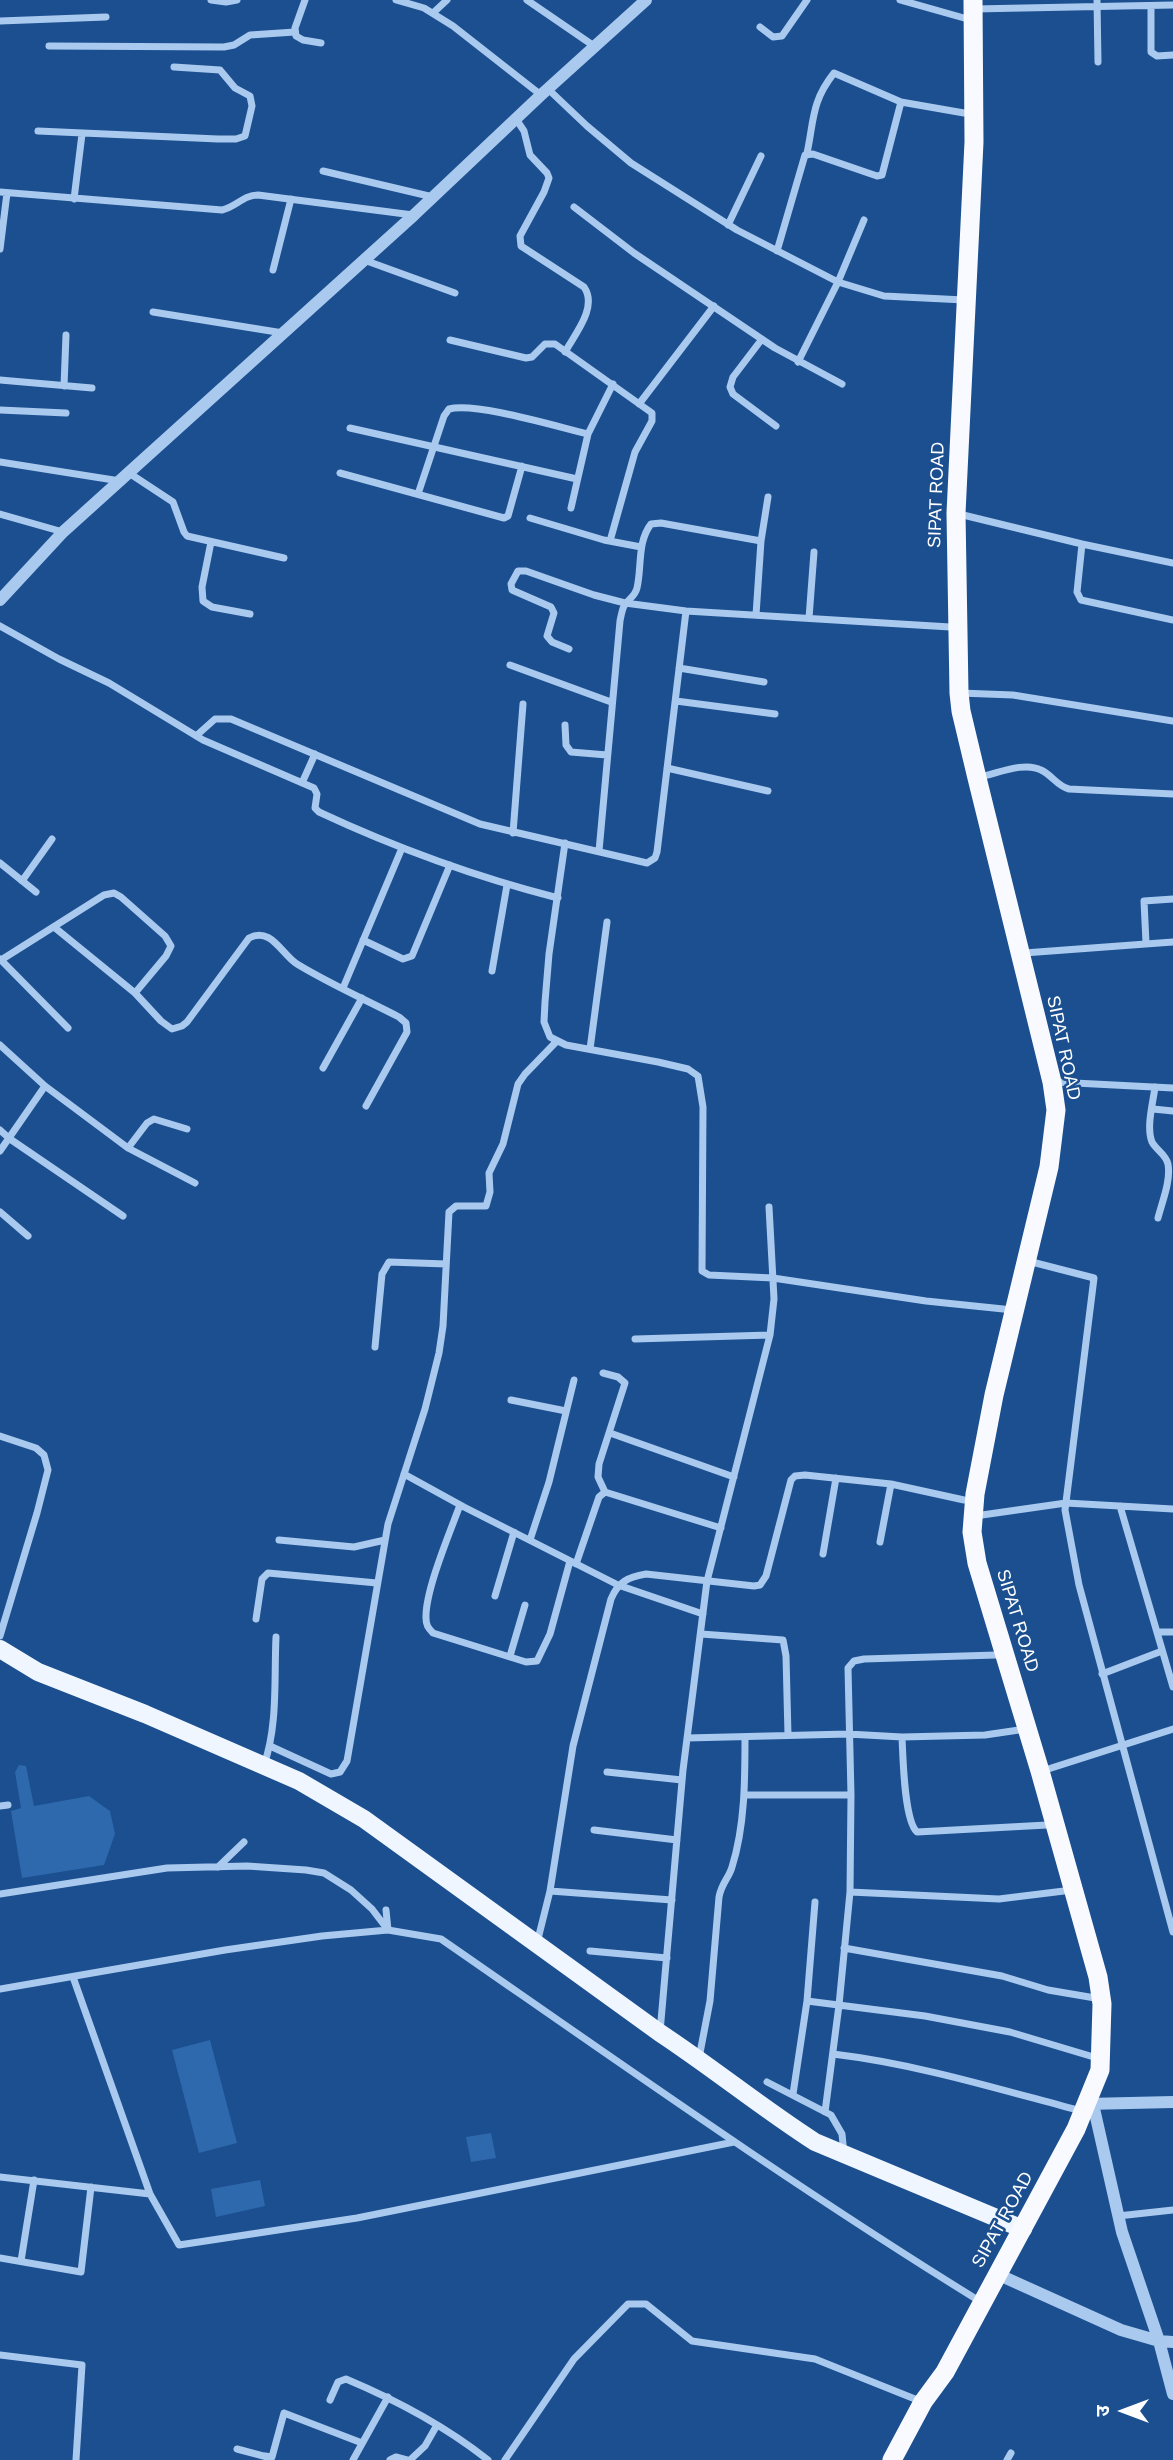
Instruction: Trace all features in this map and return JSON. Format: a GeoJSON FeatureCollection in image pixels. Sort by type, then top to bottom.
{"type":"FeatureCollection","features":[{"type":"Feature","properties":{"kind":"highway","name":"SIPAT ROAD"},"geometry":{"type":"LineString","coordinates":[[968,7],[950,627],[951,684],[965,773],[1017,954]]}},
{"type":"Feature","properties":{"kind":"highway","name":"SIPAT ROAD"},"geometry":{"type":"LineString","coordinates":[[961,300],[974,142],[968,7]]}},
{"type":"Feature","properties":{"kind":"highway","name":"SIPAT ROAD"},"geometry":{"type":"LineString","coordinates":[[953,513],[961,711],[1047,1082],[1056,1110],[1049,1167],[1025,1261],[993,1353],[964,1536],[996,1656],[1019,1730],[1036,1773],[1064,1891],[1096,1998]]}},
{"type":"Feature","properties":{"kind":"highway","name":"SIPAT ROAD"},"geometry":{"type":"LineString","coordinates":[[1009,1309],[1044,1150],[1047,1082]]}},
{"type":"Feature","properties":{"kind":"highway","name":"SIPAT ROAD"},"geometry":{"type":"LineString","coordinates":[[898,2457],[1023,2229],[1089,2101],[1097,2058],[1098,1977],[1036,1773],[977,1563],[966,1511]]}},
{"type":"Feature","properties":{"kind":"main road"},"geometry":{"type":"LineString","coordinates":[[0,1650],[38,1672],[145,1714],[299,1781],[364,1819],[660,2034],[815,2142],[1023,2229]]}},
{"type":"Feature","properties":{"kind":"street"},"geometry":{"type":"LineString","coordinates":[[211,0],[237,0]]}},
{"type":"Feature","properties":{"kind":"street"},"geometry":{"type":"LineString","coordinates":[[305,0],[295,32],[298,38],[321,43]]}},
{"type":"Feature","properties":{"kind":"street"},"geometry":{"type":"LineString","coordinates":[[396,0],[433,13],[453,26],[544,92],[631,163],[728,225],[838,282],[884,296],[961,300]]}},
{"type":"Feature","properties":{"kind":"street"},"geometry":{"type":"LineString","coordinates":[[433,13],[447,0]]}},
{"type":"Feature","properties":{"kind":"street"},"geometry":{"type":"LineString","coordinates":[[527,0],[594,46]]}},
{"type":"Feature","properties":{"kind":"street"},"geometry":{"type":"LineString","coordinates":[[760,27],[773,37],[782,36],[807,0]]}},
{"type":"Feature","properties":{"kind":"street"},"geometry":{"type":"LineString","coordinates":[[900,0],[968,7],[1173,5]]}},
{"type":"Feature","properties":{"kind":"street"},"geometry":{"type":"LineString","coordinates":[[0,600],[63,532],[414,215],[639,2]]}},
{"type":"Feature","properties":{"kind":"street"},"geometry":{"type":"LineString","coordinates":[[1097,4],[1098,62]]}},
{"type":"Feature","properties":{"kind":"street"},"geometry":{"type":"LineString","coordinates":[[1152,6],[1152,52],[1157,56],[1173,55]]}},
{"type":"Feature","properties":{"kind":"street"},"geometry":{"type":"LineString","coordinates":[[0,20],[106,17]]}},
{"type":"Feature","properties":{"kind":"street"},"geometry":{"type":"LineString","coordinates":[[50,46],[224,47],[234,45],[250,35],[295,32]]}},
{"type":"Feature","properties":{"kind":"street"},"geometry":{"type":"LineString","coordinates":[[38,131],[236,139],[245,136],[252,106],[250,96],[235,88],[220,70],[174,67]]}},
{"type":"Feature","properties":{"kind":"street"},"geometry":{"type":"LineString","coordinates":[[777,251],[807,153],[812,117],[824,85],[834,73],[901,102],[964,113]]}},
{"type":"Feature","properties":{"kind":"street"},"geometry":{"type":"LineString","coordinates":[[807,153],[877,176],[882,175],[901,102]]}},
{"type":"Feature","properties":{"kind":"street"},"geometry":{"type":"LineString","coordinates":[[516,119],[524,131],[530,155],[549,178],[520,236],[521,246],[584,288],[589,296],[588,309],[565,352]]}},
{"type":"Feature","properties":{"kind":"street"},"geometry":{"type":"LineString","coordinates":[[74,198],[82,134]]}},
{"type":"Feature","properties":{"kind":"street"},"geometry":{"type":"LineString","coordinates":[[728,225],[761,156]]}},
{"type":"Feature","properties":{"kind":"street"},"geometry":{"type":"LineString","coordinates":[[323,171],[433,197]]}},
{"type":"Feature","properties":{"kind":"street"},"geometry":{"type":"LineString","coordinates":[[0,249],[3,193],[222,210],[251,195],[414,215]]}},
{"type":"Feature","properties":{"kind":"street"},"geometry":{"type":"LineString","coordinates":[[273,271],[291,200]]}},
{"type":"Feature","properties":{"kind":"street"},"geometry":{"type":"LineString","coordinates":[[574,207],[634,253],[762,339],[798,362],[842,384]]}},
{"type":"Feature","properties":{"kind":"street"},"geometry":{"type":"LineString","coordinates":[[798,362],[838,282],[864,220]]}},
{"type":"Feature","properties":{"kind":"street"},"geometry":{"type":"LineString","coordinates":[[364,260],[455,293]]}},
{"type":"Feature","properties":{"kind":"street"},"geometry":{"type":"LineString","coordinates":[[639,404],[714,306]]}},
{"type":"Feature","properties":{"kind":"street"},"geometry":{"type":"LineString","coordinates":[[153,312],[283,333]]}},
{"type":"Feature","properties":{"kind":"street"},"geometry":{"type":"LineString","coordinates":[[64,386],[66,335]]}},
{"type":"Feature","properties":{"kind":"street"},"geometry":{"type":"LineString","coordinates":[[762,339],[733,377],[730,387],[733,394],[776,426]]}},
{"type":"Feature","properties":{"kind":"street"},"geometry":{"type":"LineString","coordinates":[[450,340],[526,358],[532,357],[545,344],[555,344],[652,413],[652,421],[635,452],[610,541]]}},
{"type":"Feature","properties":{"kind":"street"},"geometry":{"type":"LineString","coordinates":[[0,380],[92,388]]}},
{"type":"Feature","properties":{"kind":"street"},"geometry":{"type":"LineString","coordinates":[[571,508],[589,434],[613,384]]}},
{"type":"Feature","properties":{"kind":"street"},"geometry":{"type":"LineString","coordinates":[[418,494],[446,412],[454,407],[487,411],[589,434]]}},
{"type":"Feature","properties":{"kind":"street"},"geometry":{"type":"LineString","coordinates":[[0,410],[66,413]]}},
{"type":"Feature","properties":{"kind":"street"},"geometry":{"type":"LineString","coordinates":[[350,428],[578,479]]}},
{"type":"Feature","properties":{"kind":"street"},"geometry":{"type":"LineString","coordinates":[[0,462],[125,477],[173,502],[187,536],[284,558]]}},
{"type":"Feature","properties":{"kind":"street"},"geometry":{"type":"LineString","coordinates":[[340,473],[504,518],[511,509],[522,466]]}},
{"type":"Feature","properties":{"kind":"street"},"geometry":{"type":"LineString","coordinates":[[756,615],[761,541],[768,497]]}},
{"type":"Feature","properties":{"kind":"street"},"geometry":{"type":"LineString","coordinates":[[953,513],[1173,563]]}},
{"type":"Feature","properties":{"kind":"street"},"geometry":{"type":"LineString","coordinates":[[0,514],[63,532]]}},
{"type":"Feature","properties":{"kind":"street"},"geometry":{"type":"LineString","coordinates":[[530,518],[641,547]]}},
{"type":"Feature","properties":{"kind":"street"},"geometry":{"type":"LineString","coordinates":[[600,851],[620,621],[625,603],[637,588],[641,547],[648,527],[655,523],[761,541]]}},
{"type":"Feature","properties":{"kind":"street"},"geometry":{"type":"LineString","coordinates":[[211,542],[202,587],[203,601],[212,607],[250,614]]}},
{"type":"Feature","properties":{"kind":"street"},"geometry":{"type":"LineString","coordinates":[[1083,544],[1077,592],[1081,600],[1173,620]]}},
{"type":"Feature","properties":{"kind":"street"},"geometry":{"type":"LineString","coordinates":[[809,618],[814,552]]}},
{"type":"Feature","properties":{"kind":"street"},"geometry":{"type":"LineString","coordinates":[[569,649],[552,642],[547,636],[554,612],[551,607],[512,590],[511,584],[518,571],[526,571],[625,603],[686,611],[950,627]]}},
{"type":"Feature","properties":{"kind":"street"},"geometry":{"type":"LineString","coordinates":[[196,736],[215,719],[231,719],[480,824],[647,863],[655,858],[686,611]]}},
{"type":"Feature","properties":{"kind":"street"},"geometry":{"type":"LineString","coordinates":[[0,626],[109,684],[196,736],[316,790],[316,808],[319,812],[402,848],[507,885],[558,898]]}},
{"type":"Feature","properties":{"kind":"street"},"geometry":{"type":"LineString","coordinates":[[510,665],[611,702]]}},
{"type":"Feature","properties":{"kind":"street"},"geometry":{"type":"LineString","coordinates":[[679,668],[764,682]]}},
{"type":"Feature","properties":{"kind":"street"},"geometry":{"type":"LineString","coordinates":[[959,693],[1013,695],[1173,721]]}},
{"type":"Feature","properties":{"kind":"street"},"geometry":{"type":"LineString","coordinates":[[676,701],[775,714]]}},
{"type":"Feature","properties":{"kind":"street"},"geometry":{"type":"LineString","coordinates":[[513,833],[523,704]]}},
{"type":"Feature","properties":{"kind":"street"},"geometry":{"type":"LineString","coordinates":[[565,725],[566,745],[571,752],[607,755]]}},
{"type":"Feature","properties":{"kind":"street"},"geometry":{"type":"LineString","coordinates":[[302,783],[315,754]]}},
{"type":"Feature","properties":{"kind":"street"},"geometry":{"type":"LineString","coordinates":[[976,778],[1032,767],[1043,771],[1069,789],[1173,794]]}},
{"type":"Feature","properties":{"kind":"street"},"geometry":{"type":"LineString","coordinates":[[667,768],[768,792]]}},
{"type":"Feature","properties":{"kind":"street"},"geometry":{"type":"LineString","coordinates":[[22,881],[52,839]]}},
{"type":"Feature","properties":{"kind":"street"},"geometry":{"type":"LineString","coordinates":[[565,844],[549,954],[544,1012],[546,1030],[556,1042],[688,1069],[698,1076],[703,1107],[702,1271],[709,1275],[773,1278],[926,1301],[1009,1309]]}},
{"type":"Feature","properties":{"kind":"street"},"geometry":{"type":"LineString","coordinates":[[343,988],[402,848]]}},
{"type":"Feature","properties":{"kind":"street"},"geometry":{"type":"LineString","coordinates":[[0,863],[36,891]]}},
{"type":"Feature","properties":{"kind":"street"},"geometry":{"type":"LineString","coordinates":[[363,940],[403,960],[412,956],[450,865]]}},
{"type":"Feature","properties":{"kind":"street"},"geometry":{"type":"LineString","coordinates":[[492,971],[507,885]]}},
{"type":"Feature","properties":{"kind":"street"},"geometry":{"type":"LineString","coordinates":[[68,1028],[0,959],[104,895],[114,893],[121,897],[165,936],[171,946],[135,993]]}},
{"type":"Feature","properties":{"kind":"street"},"geometry":{"type":"LineString","coordinates":[[1146,943],[1144,901],[1173,899]]}},
{"type":"Feature","properties":{"kind":"street"},"geometry":{"type":"LineString","coordinates":[[590,1049],[607,922]]}},
{"type":"Feature","properties":{"kind":"street"},"geometry":{"type":"LineString","coordinates":[[54,927],[135,993],[172,1029],[182,1026],[249,938],[256,935],[271,938],[296,964],[399,1017],[407,1027],[404,1039],[366,1106]]}},
{"type":"Feature","properties":{"kind":"street"},"geometry":{"type":"LineString","coordinates":[[1017,954],[1173,942]]}},
{"type":"Feature","properties":{"kind":"street"},"geometry":{"type":"LineString","coordinates":[[323,1068],[362,998]]}},
{"type":"Feature","properties":{"kind":"street"},"geometry":{"type":"LineString","coordinates":[[270,1746],[331,1774],[340,1772],[347,1761],[385,1540],[439,1353],[449,1212],[456,1206],[486,1206],[490,1192],[489,1173],[503,1144],[518,1084],[556,1042]]}},
{"type":"Feature","properties":{"kind":"street"},"geometry":{"type":"LineString","coordinates":[[0,1045],[45,1086],[128,1149],[195,1183]]}},
{"type":"Feature","properties":{"kind":"street"},"geometry":{"type":"LineString","coordinates":[[1047,1082],[1173,1088]]}},
{"type":"Feature","properties":{"kind":"street"},"geometry":{"type":"LineString","coordinates":[[0,1151],[45,1086]]}},
{"type":"Feature","properties":{"kind":"street"},"geometry":{"type":"LineString","coordinates":[[1155,1087],[1150,1133],[1152,1141],[1168,1163],[1167,1182],[1158,1218]]}},
{"type":"Feature","properties":{"kind":"street"},"geometry":{"type":"LineString","coordinates":[[1153,1109],[1173,1111]]}},
{"type":"Feature","properties":{"kind":"street"},"geometry":{"type":"LineString","coordinates":[[128,1149],[147,1123],[154,1119],[187,1129]]}},
{"type":"Feature","properties":{"kind":"street"},"geometry":{"type":"LineString","coordinates":[[0,1130],[123,1216]]}},
{"type":"Feature","properties":{"kind":"street"},"geometry":{"type":"LineString","coordinates":[[660,2034],[682,1780],[707,1581],[770,1335],[774,1299],[769,1207]]}},
{"type":"Feature","properties":{"kind":"street"},"geometry":{"type":"LineString","coordinates":[[0,1212],[28,1236]]}},
{"type":"Feature","properties":{"kind":"street"},"geometry":{"type":"LineString","coordinates":[[1025,1261],[1094,1278],[1065,1510],[1079,1585],[1102,1675],[1173,1932]]}},
{"type":"Feature","properties":{"kind":"street"},"geometry":{"type":"LineString","coordinates":[[375,1347],[382,1274],[388,1262],[446,1264]]}},
{"type":"Feature","properties":{"kind":"street"},"geometry":{"type":"LineString","coordinates":[[635,1339],[770,1335]]}},
{"type":"Feature","properties":{"kind":"street"},"geometry":{"type":"LineString","coordinates":[[603,1373],[618,1377],[625,1383],[598,1472],[605,1492]]}},
{"type":"Feature","properties":{"kind":"street"},"geometry":{"type":"LineString","coordinates":[[530,1540],[549,1482],[574,1380]]}},
{"type":"Feature","properties":{"kind":"street"},"geometry":{"type":"LineString","coordinates":[[511,1400],[566,1411]]}},
{"type":"Feature","properties":{"kind":"street"},"geometry":{"type":"LineString","coordinates":[[610,1433],[734,1476]]}},
{"type":"Feature","properties":{"kind":"street"},"geometry":{"type":"LineString","coordinates":[[0,1436],[36,1448],[44,1455],[48,1470],[0,1636]]}},
{"type":"Feature","properties":{"kind":"street"},"geometry":{"type":"LineString","coordinates":[[404,1474],[618,1585],[703,1614]]}},
{"type":"Feature","properties":{"kind":"street"},"geometry":{"type":"LineString","coordinates":[[537,1944],[550,1891],[573,1746],[611,1599],[618,1585],[631,1577],[646,1574],[760,1585],[766,1577],[793,1477],[805,1475],[891,1484],[966,1511],[1066,1503],[1173,1509]]}},
{"type":"Feature","properties":{"kind":"street"},"geometry":{"type":"LineString","coordinates":[[823,1554],[836,1478]]}},
{"type":"Feature","properties":{"kind":"street"},"geometry":{"type":"LineString","coordinates":[[880,1542],[891,1484]]}},
{"type":"Feature","properties":{"kind":"street"},"geometry":{"type":"LineString","coordinates":[[460,1505],[435,1575],[426,1613],[427,1626],[433,1633],[441,1636],[529,1663],[540,1657],[573,1562],[600,1497],[605,1492]]}},
{"type":"Feature","properties":{"kind":"street"},"geometry":{"type":"LineString","coordinates":[[605,1492],[721,1528]]}},
{"type":"Feature","properties":{"kind":"street"},"geometry":{"type":"LineString","coordinates":[[1120,1506],[1173,1687]]}},
{"type":"Feature","properties":{"kind":"street"},"geometry":{"type":"LineString","coordinates":[[495,1596],[514,1532]]}},
{"type":"Feature","properties":{"kind":"street"},"geometry":{"type":"LineString","coordinates":[[279,1540],[354,1547],[385,1540]]}},
{"type":"Feature","properties":{"kind":"street"},"geometry":{"type":"LineString","coordinates":[[256,1619],[262,1579],[268,1573],[377,1583]]}},
{"type":"Feature","properties":{"kind":"street"},"geometry":{"type":"LineString","coordinates":[[510,1656],[525,1605]]}},
{"type":"Feature","properties":{"kind":"street"},"geometry":{"type":"LineString","coordinates":[[1157,1632],[1173,1632]]}},
{"type":"Feature","properties":{"kind":"street"},"geometry":{"type":"LineString","coordinates":[[701,1634],[783,1640],[786,1647],[788,1735]]}},
{"type":"Feature","properties":{"kind":"street"},"geometry":{"type":"LineString","coordinates":[[263,1765],[270,1746],[276,1637]]}},
{"type":"Feature","properties":{"kind":"street"},"geometry":{"type":"LineString","coordinates":[[1102,1675],[1162,1651]]}},
{"type":"Feature","properties":{"kind":"street"},"geometry":{"type":"LineString","coordinates":[[825,2112],[839,2005],[849,1892],[851,1795],[848,1668],[854,1661],[996,1656]]}},
{"type":"Feature","properties":{"kind":"street"},"geometry":{"type":"LineString","coordinates":[[1036,1773],[1173,1729]]}},
{"type":"Feature","properties":{"kind":"street"},"geometry":{"type":"LineString","coordinates":[[687,1738],[848,1734],[902,1737],[985,1735],[1019,1730]]}},
{"type":"Feature","properties":{"kind":"street"},"geometry":{"type":"LineString","coordinates":[[699,2059],[710,2001],[719,1897],[724,1880],[733,1867],[745,1795],[745,1737]]}},
{"type":"Feature","properties":{"kind":"street"},"geometry":{"type":"LineString","coordinates":[[902,1737],[910,1823],[916,1832],[1047,1825]]}},
{"type":"Feature","properties":{"kind":"street"},"geometry":{"type":"LineString","coordinates":[[607,1773],[682,1780]]}},
{"type":"Feature","properties":{"kind":"street"},"geometry":{"type":"LineString","coordinates":[[745,1795],[851,1795]]}},
{"type":"Feature","properties":{"kind":"street"},"geometry":{"type":"LineString","coordinates":[[594,1830],[677,1840]]}},
{"type":"Feature","properties":{"kind":"street"},"geometry":{"type":"LineString","coordinates":[[218,1867],[244,1842]]}},
{"type":"Feature","properties":{"kind":"street"},"geometry":{"type":"LineString","coordinates":[[0,1894],[167,1868],[306,1870],[324,1873],[351,1890],[372,1909],[388,1930]]}},
{"type":"Feature","properties":{"kind":"street"},"geometry":{"type":"LineString","coordinates":[[550,1891],[672,1900]]}},
{"type":"Feature","properties":{"kind":"street"},"geometry":{"type":"LineString","coordinates":[[849,1892],[999,1899],[1064,1891]]}},
{"type":"Feature","properties":{"kind":"street"},"geometry":{"type":"LineString","coordinates":[[793,2094],[807,2001],[815,1902]]}},
{"type":"Feature","properties":{"kind":"street"},"geometry":{"type":"LineString","coordinates":[[386,1910],[388,1930]]}},
{"type":"Feature","properties":{"kind":"street"},"geometry":{"type":"LineString","coordinates":[[0,1989],[322,1936],[388,1930],[441,1939],[870,2234],[981,2302]]}},
{"type":"Feature","properties":{"kind":"street"},"geometry":{"type":"LineString","coordinates":[[844,1948],[1002,1976],[1048,1990],[1096,1998]]}},
{"type":"Feature","properties":{"kind":"street"},"geometry":{"type":"LineString","coordinates":[[590,1951],[667,1958]]}},
{"type":"Feature","properties":{"kind":"street"},"geometry":{"type":"LineString","coordinates":[[73,1977],[150,2193],[179,2245],[357,2218],[734,2142]]}},
{"type":"Feature","properties":{"kind":"street"},"geometry":{"type":"LineString","coordinates":[[807,2001],[925,2016],[1010,2032],[1097,2058]]}},
{"type":"Feature","properties":{"kind":"street"},"geometry":{"type":"LineString","coordinates":[[833,2054],[869,2058],[1089,2101],[1173,2102]]}},
{"type":"Feature","properties":{"kind":"street"},"geometry":{"type":"LineString","coordinates":[[767,2081],[825,2112],[837,2124],[842,2134],[844,2155]]}},
{"type":"Feature","properties":{"kind":"street"},"geometry":{"type":"LineString","coordinates":[[1089,2101],[1118,2216],[1159,2341],[1173,2394]]}},
{"type":"Feature","properties":{"kind":"street"},"geometry":{"type":"LineString","coordinates":[[0,2177],[150,2193]]}},
{"type":"Feature","properties":{"kind":"street"},"geometry":{"type":"LineString","coordinates":[[21,2262],[34,2180]]}},
{"type":"Feature","properties":{"kind":"street"},"geometry":{"type":"LineString","coordinates":[[0,2258],[81,2272],[91,2187]]}},
{"type":"Feature","properties":{"kind":"street"},"geometry":{"type":"LineString","coordinates":[[1118,2216],[1173,2210]]}},
{"type":"Feature","properties":{"kind":"street"},"geometry":{"type":"LineString","coordinates":[[997,2274],[1121,2330],[1159,2341],[1173,2342]]}},
{"type":"Feature","properties":{"kind":"street"},"geometry":{"type":"LineString","coordinates":[[505,2460],[574,2359],[628,2304],[646,2304],[692,2341],[815,2359],[927,2404]]}},
{"type":"Feature","properties":{"kind":"street"},"geometry":{"type":"LineString","coordinates":[[0,2355],[82,2365],[76,2460]]}},
{"type":"Feature","properties":{"kind":"street"},"geometry":{"type":"LineString","coordinates":[[330,2400],[342,2379],[388,2397],[467,2444],[488,2460]]}},
{"type":"Feature","properties":{"kind":"street"},"geometry":{"type":"LineString","coordinates":[[353,2460],[388,2397]]}},
{"type":"Feature","properties":{"kind":"street"},"geometry":{"type":"LineString","coordinates":[[237,2449],[272,2457],[284,2413],[362,2443]]}},
{"type":"Feature","properties":{"kind":"street"},"geometry":{"type":"LineString","coordinates":[[390,2460],[408,2460],[425,2446],[437,2426]]}},
{"type":"Feature","properties":{"kind":"street"},"geometry":{"type":"LineString","coordinates":[[265,2456],[275,2460]]}},
{"type":"Feature","properties":{"kind":"shaded area"},"geometry":{"type":"Polygon","coordinates":[[[19,1765],[26,1766],[34,1806],[89,1796],[110,1811],[115,1834],[104,1865],[22,1878],[11,1811],[21,1808],[15,1772],[19,1765]]]}},
{"type":"Feature","properties":{"kind":"shaded area"},"geometry":{"type":"Polygon","coordinates":[[[210,2040],[237,2143],[199,2153],[172,2050],[210,2040]]]}},
{"type":"Feature","properties":{"kind":"shaded area"},"geometry":{"type":"Polygon","coordinates":[[[491,2133],[496,2158],[471,2162],[466,2137],[491,2133]]]}},
{"type":"Feature","properties":{"kind":"shaded area"},"geometry":{"type":"Polygon","coordinates":[[[260,2180],[265,2206],[216,2217],[211,2189],[260,2180]]]}}]}
